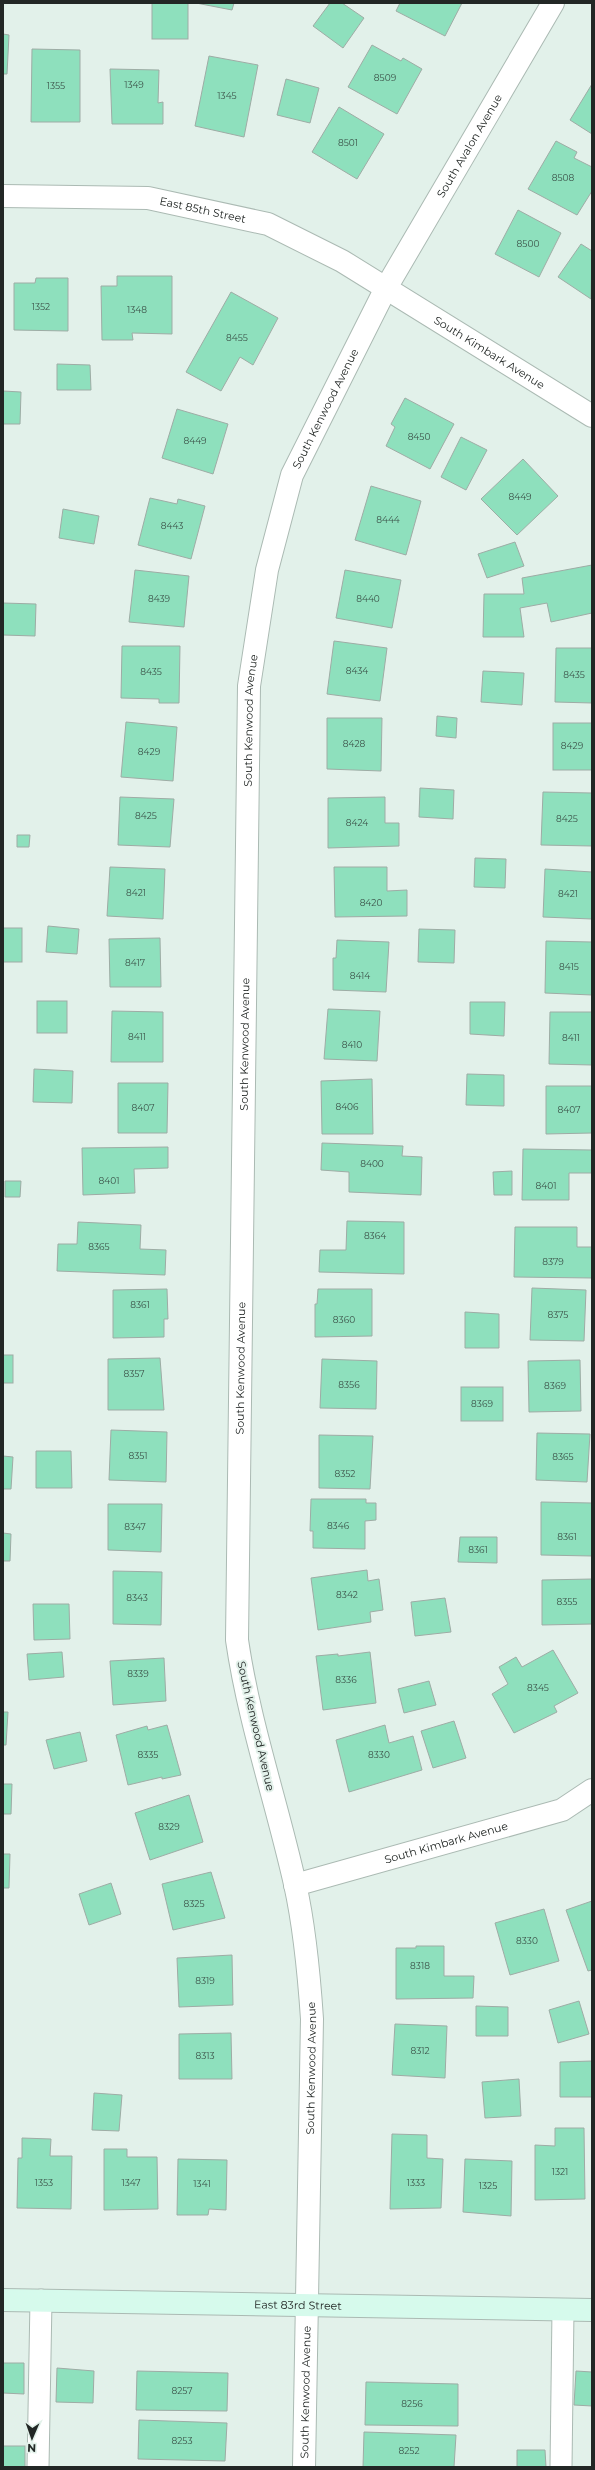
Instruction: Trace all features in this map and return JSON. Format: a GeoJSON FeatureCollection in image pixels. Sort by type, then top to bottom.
{"type":"FeatureCollection","features":[{"type":"Feature","properties":{"kind":"street","name":"South Avalon Avenue"},"geometry":{"type":"LineString","coordinates":[[386,288],[552,3]]}},
{"type":"Feature","properties":{"kind":"street","name":"East 85th Street"},"geometry":{"type":"LineString","coordinates":[[3,196],[148,198],[268,224],[342,261],[386,288]]}},
{"type":"Feature","properties":{"kind":"street","name":"South Kimbark Avenue"},"geometry":{"type":"LineString","coordinates":[[386,288],[592,416]]}},
{"type":"Feature","properties":{"kind":"street","name":"South Kenwood Avenue"},"geometry":{"type":"LineString","coordinates":[[304,2467],[312,2020],[307,1953],[296,1885],[243,1683],[237,1640],[249,686],[267,570],[292,475],[386,288]]}},
{"type":"Feature","properties":{"kind":"street","name":"South Kimbark Avenue"},"geometry":{"type":"LineString","coordinates":[[296,1885],[562,1810],[592,1790]]}},
{"type":"Feature","properties":{"kind":"street","name":"East 83rd Street"},"geometry":{"type":"LineString","coordinates":[[3,2300],[592,2310]]}},
{"type":"Feature","properties":{"kind":"lane"},"geometry":{"type":"LineString","coordinates":[[38,2467],[41,2300]]}},
{"type":"Feature","properties":{"kind":"lane"},"geometry":{"type":"LineString","coordinates":[[561,2467],[563,2310]]}},
{"type":"Feature","properties":{"kind":"building"},"geometry":{"type":"Polygon","coordinates":[[[152,3],[188,3],[188,39],[152,39],[152,3]]]}},
{"type":"Feature","properties":{"kind":"building"},"geometry":{"type":"Polygon","coordinates":[[[196,3],[234,3],[232,10],[196,3]]]}},
{"type":"Feature","properties":{"kind":"building"},"geometry":{"type":"Polygon","coordinates":[[[330,3],[342,3],[364,18],[343,48],[313,26],[330,3]]]}},
{"type":"Feature","properties":{"kind":"building"},"geometry":{"type":"Polygon","coordinates":[[[400,3],[462,3],[445,36],[396,11],[400,3]]]}},
{"type":"Feature","properties":{"kind":"building"},"geometry":{"type":"Polygon","coordinates":[[[3,34],[9,35],[7,74],[3,74],[3,34]]]}},
{"type":"Feature","properties":{"kind":"building"},"geometry":{"type":"Polygon","coordinates":[[[372,45],[401,61],[403,58],[422,69],[397,114],[348,87],[372,45]]]}},
{"type":"Feature","properties":{"kind":"building"},"geometry":{"type":"Polygon","coordinates":[[[32,49],[80,50],[80,122],[31,122],[32,49]]]}},
{"type":"Feature","properties":{"kind":"building"},"geometry":{"type":"Polygon","coordinates":[[[209,56],[258,65],[244,137],[195,126],[209,56]]]}},
{"type":"Feature","properties":{"kind":"building"},"geometry":{"type":"Polygon","coordinates":[[[110,69],[159,70],[158,103],[163,102],[163,124],[112,124],[110,69]]]}},
{"type":"Feature","properties":{"kind":"building"},"geometry":{"type":"Polygon","coordinates":[[[286,79],[319,88],[310,123],[277,115],[286,79]]]}},
{"type":"Feature","properties":{"kind":"building"},"geometry":{"type":"Polygon","coordinates":[[[592,84],[592,134],[570,120],[592,84]]]}},
{"type":"Feature","properties":{"kind":"building"},"geometry":{"type":"Polygon","coordinates":[[[339,107],[384,134],[357,179],[312,152],[339,107]]]}},
{"type":"Feature","properties":{"kind":"building"},"geometry":{"type":"Polygon","coordinates":[[[556,141],[577,152],[574,158],[592,167],[592,191],[577,215],[528,189],[556,141]]]}},
{"type":"Feature","properties":{"kind":"building"},"geometry":{"type":"Polygon","coordinates":[[[518,210],[561,233],[539,277],[495,254],[518,210]]]}},
{"type":"Feature","properties":{"kind":"building"},"geometry":{"type":"Polygon","coordinates":[[[581,244],[592,251],[591,299],[558,277],[581,244]]]}},
{"type":"Feature","properties":{"kind":"building"},"geometry":{"type":"Polygon","coordinates":[[[117,276],[172,276],[172,334],[132,333],[133,340],[102,340],[101,286],[117,286],[117,276]]]}},
{"type":"Feature","properties":{"kind":"building"},"geometry":{"type":"Polygon","coordinates":[[[36,278],[68,278],[68,331],[14,330],[14,283],[35,283],[36,278]]]}},
{"type":"Feature","properties":{"kind":"building"},"geometry":{"type":"Polygon","coordinates":[[[231,292],[278,318],[253,365],[240,357],[221,391],[186,372],[231,292]]]}},
{"type":"Feature","properties":{"kind":"building"},"geometry":{"type":"Polygon","coordinates":[[[57,364],[90,365],[91,390],[57,390],[57,364]]]}},
{"type":"Feature","properties":{"kind":"building"},"geometry":{"type":"Polygon","coordinates":[[[3,391],[21,392],[20,424],[3,424],[3,391]]]}},
{"type":"Feature","properties":{"kind":"building"},"geometry":{"type":"Polygon","coordinates":[[[405,398],[454,424],[430,469],[386,446],[395,427],[391,424],[405,398]]]}},
{"type":"Feature","properties":{"kind":"building"},"geometry":{"type":"Polygon","coordinates":[[[177,409],[228,424],[213,474],[162,458],[177,409]]]}},
{"type":"Feature","properties":{"kind":"building"},"geometry":{"type":"Polygon","coordinates":[[[461,437],[487,450],[466,490],[441,477],[461,437]]]}},
{"type":"Feature","properties":{"kind":"building"},"geometry":{"type":"Polygon","coordinates":[[[523,459],[558,496],[517,535],[481,499],[523,459]]]}},
{"type":"Feature","properties":{"kind":"building"},"geometry":{"type":"Polygon","coordinates":[[[371,486],[421,501],[406,555],[355,540],[371,486]]]}},
{"type":"Feature","properties":{"kind":"building"},"geometry":{"type":"Polygon","coordinates":[[[150,498],[177,504],[178,499],[205,506],[191,559],[138,545],[150,498]]]}},
{"type":"Feature","properties":{"kind":"building"},"geometry":{"type":"Polygon","coordinates":[[[63,509],[99,516],[94,544],[59,538],[63,509]]]}},
{"type":"Feature","properties":{"kind":"building"},"geometry":{"type":"Polygon","coordinates":[[[515,542],[524,566],[487,578],[478,554],[515,542]]]}},
{"type":"Feature","properties":{"kind":"building"},"geometry":{"type":"Polygon","coordinates":[[[592,565],[592,613],[551,622],[547,603],[520,608],[524,637],[483,637],[484,594],[524,594],[522,578],[592,565]]]}},
{"type":"Feature","properties":{"kind":"building"},"geometry":{"type":"Polygon","coordinates":[[[135,570],[189,576],[184,627],[129,622],[135,570]]]}},
{"type":"Feature","properties":{"kind":"building"},"geometry":{"type":"Polygon","coordinates":[[[345,570],[401,580],[392,628],[336,618],[345,570]]]}},
{"type":"Feature","properties":{"kind":"building"},"geometry":{"type":"Polygon","coordinates":[[[3,603],[36,604],[35,636],[3,635],[3,603]]]}},
{"type":"Feature","properties":{"kind":"building"},"geometry":{"type":"Polygon","coordinates":[[[334,641],[387,648],[380,701],[327,694],[334,641]]]}},
{"type":"Feature","properties":{"kind":"building"},"geometry":{"type":"Polygon","coordinates":[[[122,646],[180,646],[179,703],[159,703],[159,699],[121,698],[122,646]]]}},
{"type":"Feature","properties":{"kind":"building"},"geometry":{"type":"Polygon","coordinates":[[[556,648],[592,648],[592,703],[555,702],[556,648]]]}},
{"type":"Feature","properties":{"kind":"building"},"geometry":{"type":"Polygon","coordinates":[[[483,671],[524,673],[522,705],[481,702],[483,671]]]}},
{"type":"Feature","properties":{"kind":"building"},"geometry":{"type":"Polygon","coordinates":[[[437,716],[457,718],[456,738],[436,736],[437,716]]]}},
{"type":"Feature","properties":{"kind":"building"},"geometry":{"type":"Polygon","coordinates":[[[327,718],[382,718],[381,771],[327,769],[327,718]]]}},
{"type":"Feature","properties":{"kind":"building"},"geometry":{"type":"Polygon","coordinates":[[[126,722],[177,727],[173,781],[121,777],[126,722]]]}},
{"type":"Feature","properties":{"kind":"building"},"geometry":{"type":"Polygon","coordinates":[[[553,723],[592,723],[592,770],[553,770],[553,723]]]}},
{"type":"Feature","properties":{"kind":"building"},"geometry":{"type":"Polygon","coordinates":[[[420,788],[454,790],[453,819],[419,817],[420,788]]]}},
{"type":"Feature","properties":{"kind":"building"},"geometry":{"type":"Polygon","coordinates":[[[543,792],[592,793],[592,846],[541,845],[543,792]]]}},
{"type":"Feature","properties":{"kind":"building"},"geometry":{"type":"Polygon","coordinates":[[[120,797],[174,799],[170,847],[118,845],[120,797]]]}},
{"type":"Feature","properties":{"kind":"building"},"geometry":{"type":"Polygon","coordinates":[[[385,797],[385,823],[399,823],[399,846],[328,848],[328,798],[385,797]]]}},
{"type":"Feature","properties":{"kind":"building"},"geometry":{"type":"Polygon","coordinates":[[[17,835],[30,835],[29,847],[17,847],[17,835]]]}},
{"type":"Feature","properties":{"kind":"building"},"geometry":{"type":"Polygon","coordinates":[[[475,858],[506,859],[505,888],[474,887],[475,858]]]}},
{"type":"Feature","properties":{"kind":"building"},"geometry":{"type":"Polygon","coordinates":[[[110,867],[165,869],[163,919],[107,916],[110,867]]]}},
{"type":"Feature","properties":{"kind":"building"},"geometry":{"type":"Polygon","coordinates":[[[334,867],[387,867],[387,891],[407,890],[407,916],[335,917],[334,867]]]}},
{"type":"Feature","properties":{"kind":"building"},"geometry":{"type":"Polygon","coordinates":[[[545,869],[592,872],[592,919],[543,917],[545,869]]]}},
{"type":"Feature","properties":{"kind":"building"},"geometry":{"type":"Polygon","coordinates":[[[48,926],[79,929],[77,954],[46,952],[48,926]]]}},
{"type":"Feature","properties":{"kind":"building"},"geometry":{"type":"Polygon","coordinates":[[[3,928],[22,928],[22,962],[3,962],[3,928]]]}},
{"type":"Feature","properties":{"kind":"building"},"geometry":{"type":"Polygon","coordinates":[[[419,929],[455,930],[454,963],[418,962],[419,929]]]}},
{"type":"Feature","properties":{"kind":"building"},"geometry":{"type":"Polygon","coordinates":[[[160,938],[161,987],[110,987],[109,939],[160,938]]]}},
{"type":"Feature","properties":{"kind":"building"},"geometry":{"type":"Polygon","coordinates":[[[337,940],[389,942],[386,992],[333,990],[333,958],[336,958],[337,940]]]}},
{"type":"Feature","properties":{"kind":"building"},"geometry":{"type":"Polygon","coordinates":[[[546,941],[592,942],[592,995],[545,993],[546,941]]]}},
{"type":"Feature","properties":{"kind":"building"},"geometry":{"type":"Polygon","coordinates":[[[37,1001],[67,1001],[67,1033],[37,1033],[37,1001]]]}},
{"type":"Feature","properties":{"kind":"building"},"geometry":{"type":"Polygon","coordinates":[[[470,1002],[505,1002],[504,1036],[470,1034],[470,1002]]]}},
{"type":"Feature","properties":{"kind":"building"},"geometry":{"type":"Polygon","coordinates":[[[328,1009],[380,1011],[377,1061],[324,1059],[328,1009]]]}},
{"type":"Feature","properties":{"kind":"building"},"geometry":{"type":"Polygon","coordinates":[[[112,1011],[163,1012],[163,1062],[111,1062],[112,1011]]]}},
{"type":"Feature","properties":{"kind":"building"},"geometry":{"type":"Polygon","coordinates":[[[550,1012],[592,1012],[592,1065],[549,1064],[550,1012]]]}},
{"type":"Feature","properties":{"kind":"building"},"geometry":{"type":"Polygon","coordinates":[[[34,1069],[73,1071],[72,1103],[33,1102],[34,1069]]]}},
{"type":"Feature","properties":{"kind":"building"},"geometry":{"type":"Polygon","coordinates":[[[467,1074],[504,1075],[504,1106],[466,1105],[467,1074]]]}},
{"type":"Feature","properties":{"kind":"building"},"geometry":{"type":"Polygon","coordinates":[[[372,1079],[373,1134],[322,1134],[321,1081],[372,1079]]]}},
{"type":"Feature","properties":{"kind":"building"},"geometry":{"type":"Polygon","coordinates":[[[118,1083],[168,1083],[167,1133],[118,1133],[118,1083]]]}},
{"type":"Feature","properties":{"kind":"building"},"geometry":{"type":"Polygon","coordinates":[[[546,1086],[592,1086],[592,1133],[546,1134],[546,1086]]]}},
{"type":"Feature","properties":{"kind":"building"},"geometry":{"type":"Polygon","coordinates":[[[322,1143],[403,1146],[402,1156],[422,1157],[421,1195],[349,1192],[349,1172],[321,1170],[322,1143]]]}},
{"type":"Feature","properties":{"kind":"building"},"geometry":{"type":"Polygon","coordinates":[[[168,1147],[168,1168],[134,1169],[135,1193],[83,1195],[82,1148],[168,1147]]]}},
{"type":"Feature","properties":{"kind":"building"},"geometry":{"type":"Polygon","coordinates":[[[523,1149],[592,1150],[592,1173],[569,1173],[569,1200],[522,1200],[523,1149]]]}},
{"type":"Feature","properties":{"kind":"building"},"geometry":{"type":"Polygon","coordinates":[[[512,1171],[512,1195],[494,1195],[493,1172],[512,1171]]]}},
{"type":"Feature","properties":{"kind":"building"},"geometry":{"type":"Polygon","coordinates":[[[5,1181],[21,1181],[20,1197],[5,1197],[5,1181]]]}},
{"type":"Feature","properties":{"kind":"building"},"geometry":{"type":"Polygon","coordinates":[[[347,1221],[404,1222],[404,1274],[319,1272],[320,1250],[346,1250],[347,1221]]]}},
{"type":"Feature","properties":{"kind":"building"},"geometry":{"type":"Polygon","coordinates":[[[78,1222],[141,1225],[140,1249],[166,1250],[165,1275],[57,1271],[58,1244],[77,1244],[78,1222]]]}},
{"type":"Feature","properties":{"kind":"building"},"geometry":{"type":"Polygon","coordinates":[[[515,1227],[577,1227],[577,1247],[592,1247],[592,1278],[514,1277],[515,1227]]]}},
{"type":"Feature","properties":{"kind":"building"},"geometry":{"type":"Polygon","coordinates":[[[532,1288],[586,1290],[584,1341],[530,1340],[532,1288]]]}},
{"type":"Feature","properties":{"kind":"building"},"geometry":{"type":"Polygon","coordinates":[[[167,1289],[168,1319],[164,1319],[164,1337],[113,1338],[113,1290],[167,1289]]]}},
{"type":"Feature","properties":{"kind":"building"},"geometry":{"type":"Polygon","coordinates":[[[318,1289],[372,1289],[372,1336],[315,1337],[315,1304],[317,1304],[318,1289]]]}},
{"type":"Feature","properties":{"kind":"building"},"geometry":{"type":"Polygon","coordinates":[[[465,1312],[499,1314],[499,1348],[465,1348],[465,1312]]]}},
{"type":"Feature","properties":{"kind":"building"},"geometry":{"type":"Polygon","coordinates":[[[3,1355],[13,1355],[13,1383],[3,1383],[3,1355]]]}},
{"type":"Feature","properties":{"kind":"building"},"geometry":{"type":"Polygon","coordinates":[[[160,1358],[164,1410],[108,1410],[108,1359],[160,1358]]]}},
{"type":"Feature","properties":{"kind":"building"},"geometry":{"type":"Polygon","coordinates":[[[322,1359],[377,1361],[376,1409],[320,1408],[322,1359]]]}},
{"type":"Feature","properties":{"kind":"building"},"geometry":{"type":"Polygon","coordinates":[[[580,1360],[581,1411],[529,1412],[528,1361],[580,1360]]]}},
{"type":"Feature","properties":{"kind":"building"},"geometry":{"type":"Polygon","coordinates":[[[461,1387],[503,1387],[503,1421],[461,1421],[461,1387]]]}},
{"type":"Feature","properties":{"kind":"building"},"geometry":{"type":"Polygon","coordinates":[[[111,1430],[167,1432],[166,1482],[109,1480],[111,1430]]]}},
{"type":"Feature","properties":{"kind":"building"},"geometry":{"type":"Polygon","coordinates":[[[537,1433],[590,1434],[587,1482],[536,1480],[537,1433]]]}},
{"type":"Feature","properties":{"kind":"building"},"geometry":{"type":"Polygon","coordinates":[[[319,1435],[373,1436],[370,1489],[319,1488],[319,1435]]]}},
{"type":"Feature","properties":{"kind":"building"},"geometry":{"type":"Polygon","coordinates":[[[36,1451],[71,1451],[72,1488],[36,1488],[36,1451]]]}},
{"type":"Feature","properties":{"kind":"building"},"geometry":{"type":"Polygon","coordinates":[[[3,1456],[13,1457],[11,1489],[3,1489],[3,1456]]]}},
{"type":"Feature","properties":{"kind":"building"},"geometry":{"type":"Polygon","coordinates":[[[311,1499],[366,1499],[366,1503],[376,1503],[376,1520],[365,1521],[365,1549],[313,1548],[313,1531],[310,1531],[311,1499]]]}},
{"type":"Feature","properties":{"kind":"building"},"geometry":{"type":"Polygon","coordinates":[[[541,1502],[592,1503],[592,1556],[541,1555],[541,1502]]]}},
{"type":"Feature","properties":{"kind":"building"},"geometry":{"type":"Polygon","coordinates":[[[108,1504],[162,1504],[161,1552],[108,1550],[108,1504]]]}},
{"type":"Feature","properties":{"kind":"building"},"geometry":{"type":"Polygon","coordinates":[[[3,1533],[11,1534],[10,1561],[3,1561],[3,1533]]]}},
{"type":"Feature","properties":{"kind":"building"},"geometry":{"type":"Polygon","coordinates":[[[460,1537],[497,1537],[497,1563],[458,1562],[460,1537]]]}},
{"type":"Feature","properties":{"kind":"building"},"geometry":{"type":"Polygon","coordinates":[[[367,1570],[368,1581],[379,1579],[383,1610],[370,1612],[371,1622],[318,1630],[311,1578],[367,1570]]]}},
{"type":"Feature","properties":{"kind":"building"},"geometry":{"type":"Polygon","coordinates":[[[113,1571],[162,1572],[161,1625],[113,1624],[113,1571]]]}},
{"type":"Feature","properties":{"kind":"building"},"geometry":{"type":"Polygon","coordinates":[[[592,1579],[592,1624],[542,1625],[542,1580],[592,1579]]]}},
{"type":"Feature","properties":{"kind":"building"},"geometry":{"type":"Polygon","coordinates":[[[445,1598],[451,1632],[415,1636],[411,1602],[445,1598]]]}},
{"type":"Feature","properties":{"kind":"building"},"geometry":{"type":"Polygon","coordinates":[[[33,1604],[69,1604],[70,1639],[34,1640],[33,1604]]]}},
{"type":"Feature","properties":{"kind":"building"},"geometry":{"type":"Polygon","coordinates":[[[553,1650],[578,1693],[554,1706],[557,1712],[514,1733],[492,1694],[508,1684],[499,1667],[516,1657],[522,1667],[553,1650]]]}},
{"type":"Feature","properties":{"kind":"building"},"geometry":{"type":"Polygon","coordinates":[[[62,1652],[64,1677],[29,1680],[27,1654],[62,1652]]]}},
{"type":"Feature","properties":{"kind":"building"},"geometry":{"type":"Polygon","coordinates":[[[370,1652],[376,1703],[323,1710],[316,1656],[338,1654],[338,1656],[370,1652]]]}},
{"type":"Feature","properties":{"kind":"building"},"geometry":{"type":"Polygon","coordinates":[[[164,1658],[166,1701],[113,1705],[110,1661],[164,1658]]]}},
{"type":"Feature","properties":{"kind":"building"},"geometry":{"type":"Polygon","coordinates":[[[429,1681],[436,1705],[404,1713],[398,1689],[429,1681]]]}},
{"type":"Feature","properties":{"kind":"building"},"geometry":{"type":"Polygon","coordinates":[[[3,1712],[8,1712],[6,1745],[3,1745],[3,1712]]]}},
{"type":"Feature","properties":{"kind":"building"},"geometry":{"type":"Polygon","coordinates":[[[454,1721],[466,1758],[433,1768],[421,1731],[454,1721]]]}},
{"type":"Feature","properties":{"kind":"building"},"geometry":{"type":"Polygon","coordinates":[[[167,1725],[181,1775],[162,1779],[162,1777],[128,1785],[116,1735],[147,1726],[148,1730],[167,1725]]]}},
{"type":"Feature","properties":{"kind":"building"},"geometry":{"type":"Polygon","coordinates":[[[385,1725],[389,1743],[413,1736],[422,1770],[349,1792],[336,1740],[385,1725]]]}},
{"type":"Feature","properties":{"kind":"building"},"geometry":{"type":"Polygon","coordinates":[[[80,1732],[87,1761],[54,1769],[46,1740],[80,1732]]]}},
{"type":"Feature","properties":{"kind":"building"},"geometry":{"type":"Polygon","coordinates":[[[3,1784],[12,1784],[11,1814],[3,1814],[3,1784]]]}},
{"type":"Feature","properties":{"kind":"building"},"geometry":{"type":"Polygon","coordinates":[[[189,1795],[203,1842],[150,1860],[135,1813],[189,1795]]]}},
{"type":"Feature","properties":{"kind":"building"},"geometry":{"type":"Polygon","coordinates":[[[3,1854],[10,1854],[9,1888],[3,1888],[3,1854]]]}},
{"type":"Feature","properties":{"kind":"building"},"geometry":{"type":"Polygon","coordinates":[[[211,1872],[225,1918],[173,1930],[162,1884],[211,1872]]]}},
{"type":"Feature","properties":{"kind":"building"},"geometry":{"type":"Polygon","coordinates":[[[111,1883],[121,1914],[89,1925],[79,1894],[111,1883]]]}},
{"type":"Feature","properties":{"kind":"building"},"geometry":{"type":"Polygon","coordinates":[[[592,1901],[592,1970],[588,1971],[566,1910],[592,1901]]]}},
{"type":"Feature","properties":{"kind":"building"},"geometry":{"type":"Polygon","coordinates":[[[544,1909],[559,1961],[510,1975],[495,1923],[544,1909]]]}},
{"type":"Feature","properties":{"kind":"building"},"geometry":{"type":"Polygon","coordinates":[[[416,1946],[444,1946],[444,1976],[474,1976],[473,1998],[396,1999],[396,1948],[416,1948],[416,1946]]]}},
{"type":"Feature","properties":{"kind":"building"},"geometry":{"type":"Polygon","coordinates":[[[232,1955],[233,2005],[179,2007],[177,1958],[232,1955]]]}},
{"type":"Feature","properties":{"kind":"building"},"geometry":{"type":"Polygon","coordinates":[[[579,2001],[589,2034],[558,2043],[549,2010],[579,2001]]]}},
{"type":"Feature","properties":{"kind":"building"},"geometry":{"type":"Polygon","coordinates":[[[476,2006],[508,2007],[508,2036],[476,2036],[476,2006]]]}},
{"type":"Feature","properties":{"kind":"building"},"geometry":{"type":"Polygon","coordinates":[[[395,2024],[447,2026],[445,2078],[392,2075],[395,2024]]]}},
{"type":"Feature","properties":{"kind":"building"},"geometry":{"type":"Polygon","coordinates":[[[231,2033],[232,2079],[179,2079],[179,2034],[231,2033]]]}},
{"type":"Feature","properties":{"kind":"building"},"geometry":{"type":"Polygon","coordinates":[[[592,2061],[592,2097],[560,2097],[560,2062],[592,2061]]]}},
{"type":"Feature","properties":{"kind":"building"},"geometry":{"type":"Polygon","coordinates":[[[519,2079],[521,2116],[485,2118],[482,2082],[519,2079]]]}},
{"type":"Feature","properties":{"kind":"building"},"geometry":{"type":"Polygon","coordinates":[[[94,2093],[122,2095],[119,2131],[92,2130],[94,2093]]]}},
{"type":"Feature","properties":{"kind":"building"},"geometry":{"type":"Polygon","coordinates":[[[555,2128],[584,2128],[585,2199],[535,2200],[535,2145],[555,2146],[555,2128]]]}},
{"type":"Feature","properties":{"kind":"building"},"geometry":{"type":"Polygon","coordinates":[[[392,2134],[427,2135],[427,2158],[443,2159],[441,2208],[390,2209],[392,2134]]]}},
{"type":"Feature","properties":{"kind":"building"},"geometry":{"type":"Polygon","coordinates":[[[22,2138],[51,2139],[50,2156],[72,2156],[71,2209],[17,2208],[18,2158],[22,2158],[22,2138]]]}},
{"type":"Feature","properties":{"kind":"building"},"geometry":{"type":"Polygon","coordinates":[[[104,2149],[127,2149],[127,2157],[157,2157],[158,2209],[104,2210],[104,2149]]]}},
{"type":"Feature","properties":{"kind":"building"},"geometry":{"type":"Polygon","coordinates":[[[178,2159],[227,2160],[226,2210],[209,2209],[208,2215],[177,2215],[178,2159]]]}},
{"type":"Feature","properties":{"kind":"building"},"geometry":{"type":"Polygon","coordinates":[[[465,2159],[512,2161],[511,2216],[463,2212],[465,2159]]]}},
{"type":"Feature","properties":{"kind":"building"},"geometry":{"type":"Polygon","coordinates":[[[3,2363],[24,2363],[24,2394],[3,2393],[3,2363]]]}},
{"type":"Feature","properties":{"kind":"building"},"geometry":{"type":"Polygon","coordinates":[[[57,2368],[94,2371],[93,2403],[56,2402],[57,2368]]]}},
{"type":"Feature","properties":{"kind":"building"},"geometry":{"type":"Polygon","coordinates":[[[137,2371],[228,2373],[227,2411],[136,2410],[137,2371]]]}},
{"type":"Feature","properties":{"kind":"building"},"geometry":{"type":"Polygon","coordinates":[[[576,2371],[592,2372],[592,2406],[574,2405],[576,2371]]]}},
{"type":"Feature","properties":{"kind":"building"},"geometry":{"type":"Polygon","coordinates":[[[366,2382],[458,2384],[458,2426],[365,2425],[366,2382]]]}},
{"type":"Feature","properties":{"kind":"building"},"geometry":{"type":"Polygon","coordinates":[[[139,2420],[227,2423],[225,2461],[138,2459],[139,2420]]]}},
{"type":"Feature","properties":{"kind":"building"},"geometry":{"type":"Polygon","coordinates":[[[364,2432],[456,2435],[454,2467],[363,2467],[364,2432]]]}},
{"type":"Feature","properties":{"kind":"building"},"geometry":{"type":"Polygon","coordinates":[[[3,2446],[25,2446],[25,2467],[3,2467],[3,2446]]]}},
{"type":"Feature","properties":{"kind":"building"},"geometry":{"type":"Polygon","coordinates":[[[517,2450],[545,2450],[546,2467],[517,2467],[517,2450]]]}}]}
